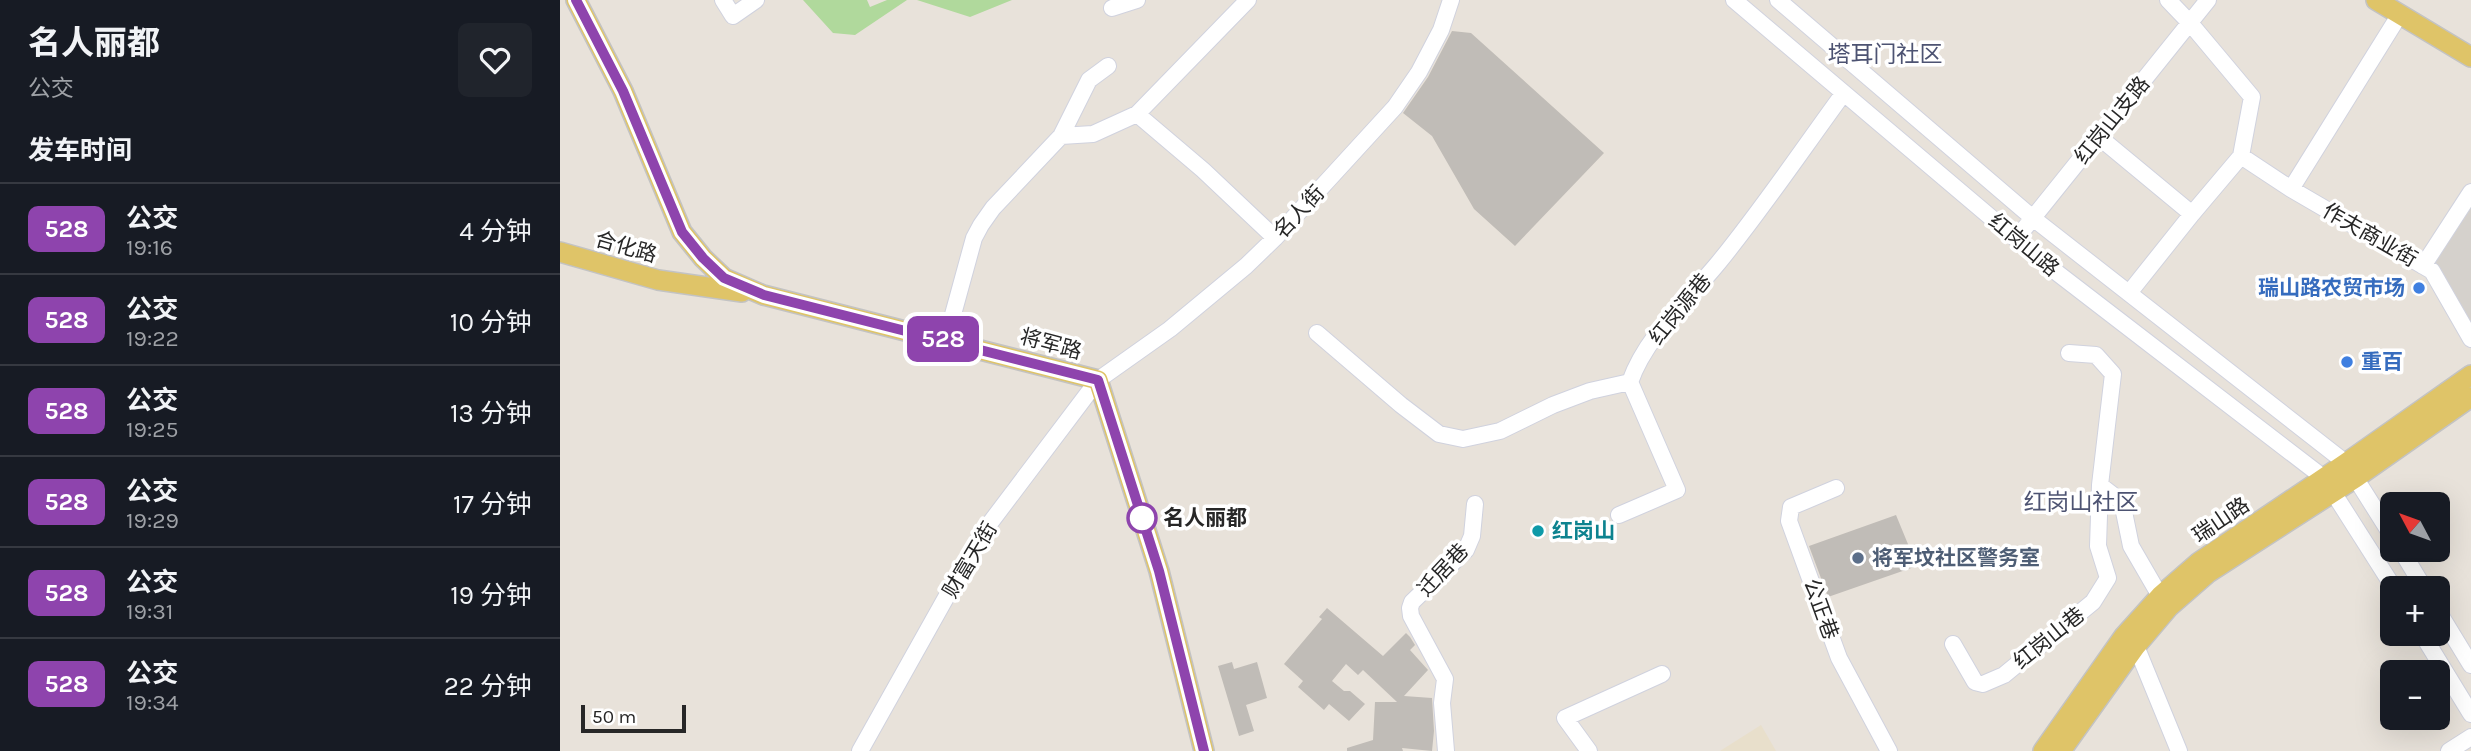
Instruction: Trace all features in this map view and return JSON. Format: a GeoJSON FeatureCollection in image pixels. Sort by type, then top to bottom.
{"type":"FeatureCollection","features":[{"type":"Feature","properties":{"kind":"main road","name":"将军路"},"geometry":{"type":"LineString","coordinates":[[576,0],[623,91],[682,232],[724,278],[764,295],[1098,380],[1159,571],[1204,751]]}},
{"type":"Feature","properties":{"kind":"main road"},"geometry":{"type":"LineString","coordinates":[[2376,0],[2471,57]]}},
{"type":"Feature","properties":{"kind":"main road","name":"合化路"},"geometry":{"type":"LineString","coordinates":[[560,252],[658,280],[764,295]]}},
{"type":"Feature","properties":{"kind":"main road","name":"瑞山路"},"geometry":{"type":"LineString","coordinates":[[2352,470],[2471,375]]}},
{"type":"Feature","properties":{"kind":"main road","name":"瑞山路"},"geometry":{"type":"LineString","coordinates":[[2043,751],[2124,636],[2160,596],[2199,562],[2471,397]]}},
{"type":"Feature","properties":{"kind":"main road","name":"瑞山路"},"geometry":{"type":"LineString","coordinates":[[2061,751],[2136,646],[2169,607],[2208,573],[2329,485]]}},
{"type":"Feature","properties":{"kind":"street"},"geometry":{"type":"LineString","coordinates":[[723,0],[733,16],[756,0]]}},
{"type":"Feature","properties":{"kind":"street"},"geometry":{"type":"LineString","coordinates":[[1112,8],[1138,0]]}},
{"type":"Feature","properties":{"kind":"street"},"geometry":{"type":"LineString","coordinates":[[1061,136],[1093,134],[1137,114],[1248,0]]}},
{"type":"Feature","properties":{"kind":"street","name":"名人街"},"geometry":{"type":"LineString","coordinates":[[1098,380],[1170,329],[1246,266],[1275,238],[1395,107],[1419,72],[1441,30],[1451,0]]}},
{"type":"Feature","properties":{"kind":"street","name":"红岗山路"},"geometry":{"type":"LineString","coordinates":[[1734,0],[2047,265],[2329,485]]}},
{"type":"Feature","properties":{"kind":"street","name":"红岗山路"},"geometry":{"type":"LineString","coordinates":[[1778,0],[2034,219],[2352,470]]}},
{"type":"Feature","properties":{"kind":"street"},"geometry":{"type":"LineString","coordinates":[[2129,293],[2241,156],[2252,97],[2168,0]]}},
{"type":"Feature","properties":{"kind":"street","name":"红岗山支路"},"geometry":{"type":"LineString","coordinates":[[2016,239],[2208,0]]}},
{"type":"Feature","properties":{"kind":"street"},"geometry":{"type":"LineString","coordinates":[[2291,189],[2400,15]]}},
{"type":"Feature","properties":{"kind":"street"},"geometry":{"type":"LineString","coordinates":[[946,340],[974,238],[981,225],[993,208],[1061,136],[1089,80],[1108,66]]}},
{"type":"Feature","properties":{"kind":"street","name":"红岗源巷"},"geometry":{"type":"LineString","coordinates":[[1630,382],[1636,365],[1654,339],[1752,220],[1843,94]]}},
{"type":"Feature","properties":{"kind":"street"},"geometry":{"type":"LineString","coordinates":[[1137,114],[1203,170],[1275,238]]}},
{"type":"Feature","properties":{"kind":"street"},"geometry":{"type":"LineString","coordinates":[[2098,137],[2192,214]]}},
{"type":"Feature","properties":{"kind":"street","name":"作夫商业街"},"geometry":{"type":"LineString","coordinates":[[2241,156],[2291,189],[2432,271],[2471,339]]}},
{"type":"Feature","properties":{"kind":"street"},"geometry":{"type":"LineString","coordinates":[[2423,266],[2471,192]]}},
{"type":"Feature","properties":{"kind":"street"},"geometry":{"type":"LineString","coordinates":[[1317,333],[1439,434],[1463,439],[1500,431],[1553,405],[1590,391],[1630,382],[1677,490],[1619,515]]}},
{"type":"Feature","properties":{"kind":"street","name":"红岗山巷"},"geometry":{"type":"LineString","coordinates":[[1953,644],[1975,682],[1983,684],[2004,675],[2094,602],[2108,578],[2098,546],[2100,485],[2113,374],[2096,355],[2068,353]]}},
{"type":"Feature","properties":{"kind":"street","name":"财富天街"},"geometry":{"type":"LineString","coordinates":[[860,751],[981,536],[1098,380]]}},
{"type":"Feature","properties":{"kind":"street"},"geometry":{"type":"LineString","coordinates":[[2352,470],[2380,516]]}},
{"type":"Feature","properties":{"kind":"street"},"geometry":{"type":"LineString","coordinates":[[2100,485],[2122,502],[2131,546],[2160,596]]}},
{"type":"Feature","properties":{"kind":"street"},"geometry":{"type":"LineString","coordinates":[[2329,485],[2386,576]]}},
{"type":"Feature","properties":{"kind":"street","name":"公正巷"},"geometry":{"type":"LineString","coordinates":[[1836,488],[1791,507],[1789,520],[1839,658],[1889,751]]}},
{"type":"Feature","properties":{"kind":"street","name":"迁居巷"},"geometry":{"type":"LineString","coordinates":[[1446,751],[1442,703],[1445,679],[1411,616],[1410,608],[1412,602],[1466,550],[1472,536],[1475,504]]}},
{"type":"Feature","properties":{"kind":"street"},"geometry":{"type":"LineString","coordinates":[[2450,630],[2469,659]]}},
{"type":"Feature","properties":{"kind":"street"},"geometry":{"type":"LineString","coordinates":[[2136,646],[2179,751]]}},
{"type":"Feature","properties":{"kind":"street"},"geometry":{"type":"LineString","coordinates":[[2429,646],[2471,714]]}},
{"type":"Feature","properties":{"kind":"street"},"geometry":{"type":"LineString","coordinates":[[1590,751],[1565,718],[1662,674]]}},
{"type":"Feature","properties":{"kind":"street"},"geometry":{"type":"LineString","coordinates":[[2449,751],[2471,737]]}},
{"type":"Feature","properties":{"kind":"shaded area"},"geometry":{"type":"Polygon","coordinates":[[[2471,192],[2471,339],[2423,266],[2471,192]]]}},
{"type":"Feature","properties":{"kind":"shaded area"},"geometry":{"type":"Polygon","coordinates":[[[1761,725],[1776,751],[1720,751],[1761,725]]]}},
{"type":"Feature","properties":{"kind":"green space"},"geometry":{"type":"Polygon","coordinates":[[[803,0],[867,0],[870,7],[887,0],[907,0],[855,35],[833,33],[803,0]]]}},
{"type":"Feature","properties":{"kind":"green space"},"geometry":{"type":"Polygon","coordinates":[[[917,0],[1012,0],[970,17],[917,0]]]}},
{"type":"Feature","properties":{"kind":"building"},"geometry":{"type":"Polygon","coordinates":[[[1452,31],[1471,33],[1604,153],[1515,246],[1474,209],[1432,136],[1403,113],[1428,77],[1452,31]]]}},
{"type":"Feature","properties":{"kind":"building","name":"将军坟社区警务室"},"geometry":{"type":"Polygon","coordinates":[[[1896,515],[1917,566],[1828,597],[1809,546],[1896,515]]]}},
{"type":"Feature","properties":{"kind":"building"},"geometry":{"type":"Polygon","coordinates":[[[1327,608],[1383,656],[1406,633],[1410,637],[1415,645],[1410,650],[1428,670],[1404,696],[1432,698],[1432,751],[1402,748],[1403,751],[1347,751],[1347,748],[1373,740],[1375,702],[1397,702],[1363,670],[1358,675],[1346,664],[1332,681],[1365,704],[1349,721],[1329,704],[1324,710],[1298,687],[1303,681],[1284,664],[1322,619],[1319,617],[1327,608]]]}},
{"type":"Feature","properties":{"kind":"building"},"geometry":{"type":"Polygon","coordinates":[[[1232,662],[1234,669],[1257,662],[1267,698],[1246,705],[1254,731],[1239,736],[1218,666],[1232,662]]]}},
{"type":"Feature","properties":{"kind":"bus line","name":"528"},"geometry":{"type":"LineString","coordinates":[[576,0],[623,91],[682,232],[724,278],[764,295],[1098,380],[1159,571],[1204,751]]}},
{"type":"Feature","properties":{"kind":"place","name":"瑞山路农贸市场"},"geometry":{"type":"Point","coordinates":[2419,288]}},
{"type":"Feature","properties":{"kind":"place","name":"重百"},"geometry":{"type":"Point","coordinates":[2347,362]}},
{"type":"Feature","properties":{"kind":"place","name":"名人丽都"},"geometry":{"type":"Point","coordinates":[1142,518]}},
{"type":"Feature","properties":{"kind":"place","name":"红岗山"},"geometry":{"type":"Point","coordinates":[1538,531]}},
{"type":"Feature","properties":{"kind":"place","name":"将军坟社区警务室"},"geometry":{"type":"Point","coordinates":[1858,558]}},
{"type":"Feature","properties":{"kind":"district","name":"塔耳门社区"},"geometry":{"type":"Point","coordinates":[1885,54]}},
{"type":"Feature","properties":{"kind":"district","name":"红岗山社区"},"geometry":{"type":"Point","coordinates":[2081,502]}}]}
